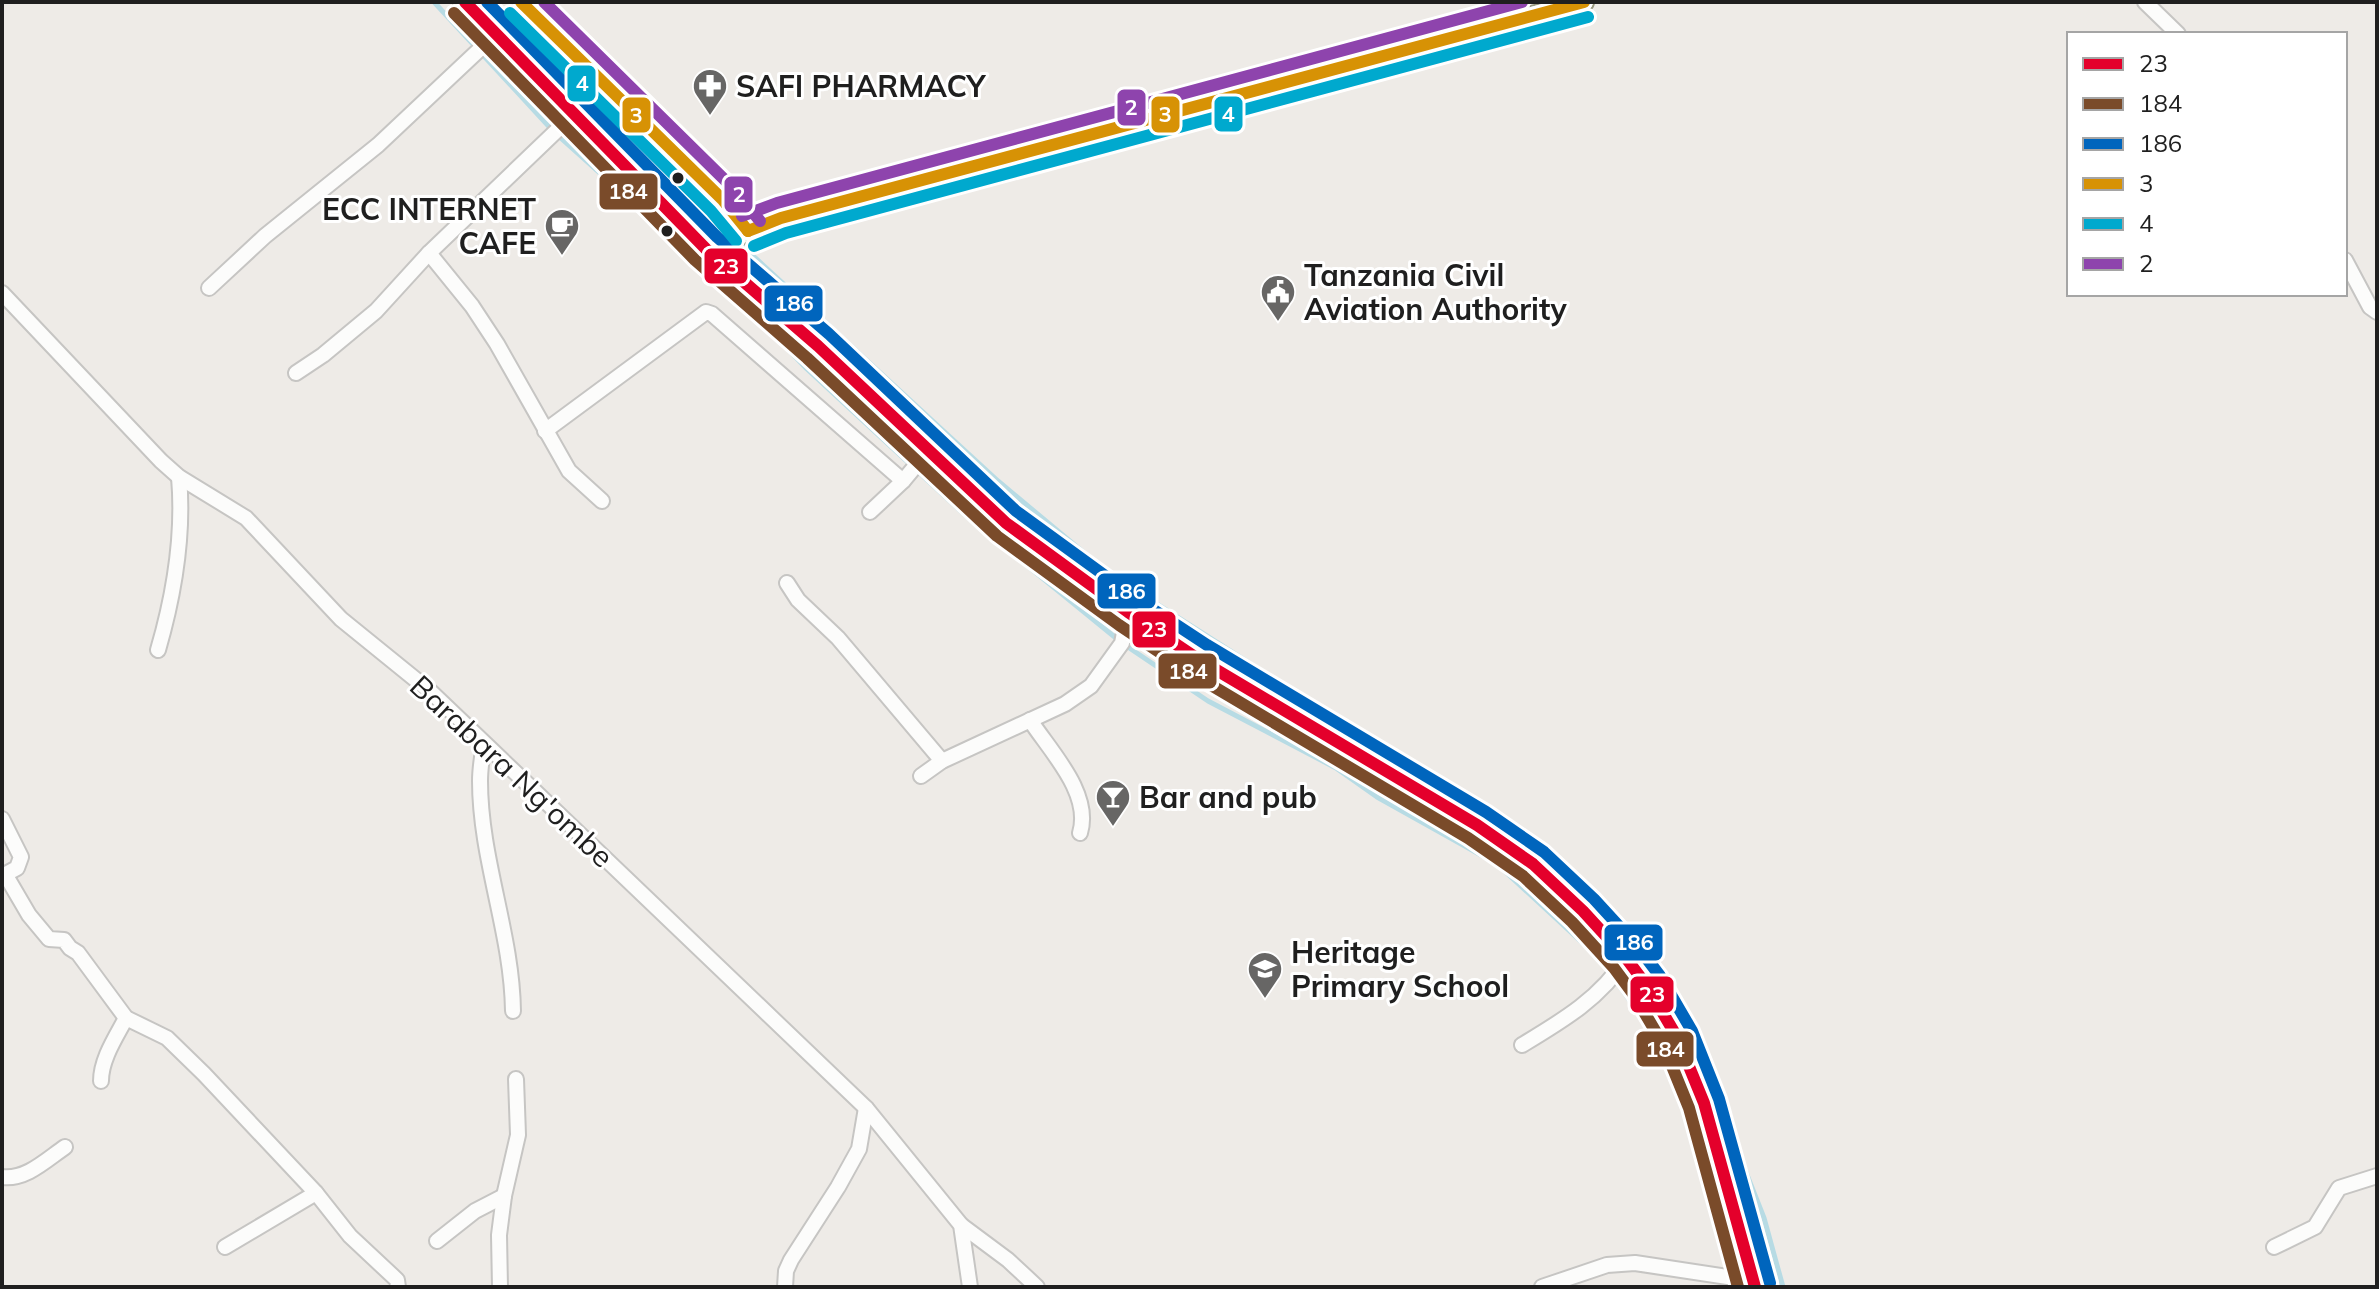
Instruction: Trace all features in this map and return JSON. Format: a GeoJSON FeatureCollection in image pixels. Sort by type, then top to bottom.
{"type":"FeatureCollection","features":[{"type":"Feature","properties":{"kind":"main road"},"geometry":{"type":"LineString","coordinates":[[465,2],[706,249],[818,346],[1006,523],[1198,659],[1477,825],[1533,864],[1583,911],[1647,986],[1677,1037],[1704,1103],[1755,1284]]}},
{"type":"Feature","properties":{"kind":"street"},"geometry":{"type":"LineString","coordinates":[[521,2],[723,200],[748,231]]}},
{"type":"Feature","properties":{"kind":"street"},"geometry":{"type":"LineString","coordinates":[[706,249],[781,218],[1584,2]]}},
{"type":"Feature","properties":{"kind":"street"},"geometry":{"type":"LineString","coordinates":[[2145,2],[2176,32]]}},
{"type":"Feature","properties":{"kind":"street"},"geometry":{"type":"LineString","coordinates":[[209,288],[265,236],[378,145],[496,34]]}},
{"type":"Feature","properties":{"kind":"street"},"geometry":{"type":"LineString","coordinates":[[296,373],[376,311],[429,253],[573,115]]}},
{"type":"Feature","properties":{"kind":"street"},"geometry":{"type":"LineString","coordinates":[[429,253],[497,344],[569,471],[602,501]]}},
{"type":"Feature","properties":{"kind":"street"},"geometry":{"type":"LineString","coordinates":[[2347,263],[2374,309],[2377,325]]}},
{"type":"Feature","properties":{"kind":"street","name":"Barabara Ng'ombe"},"geometry":{"type":"LineString","coordinates":[[2,293],[179,477],[246,518],[341,619],[431,692],[866,1108],[961,1225],[1008,1260],[1037,1287]]}},
{"type":"Feature","properties":{"kind":"street"},"geometry":{"type":"LineString","coordinates":[[545,431],[706,312],[903,481]]}},
{"type":"Feature","properties":{"kind":"street"},"geometry":{"type":"LineString","coordinates":[[870,512],[903,481],[928,451]]}},
{"type":"Feature","properties":{"kind":"street"},"geometry":{"type":"LineString","coordinates":[[158,650],[174,583],[181,493],[179,477]]}},
{"type":"Feature","properties":{"kind":"street"},"geometry":{"type":"LineString","coordinates":[[787,583],[798,600],[838,638],[942,761]]}},
{"type":"Feature","properties":{"kind":"street"},"geometry":{"type":"LineString","coordinates":[[921,776],[942,761],[1065,704],[1091,686],[1122,643],[1128,612]]}},
{"type":"Feature","properties":{"kind":"street"},"geometry":{"type":"LineString","coordinates":[[1030,720],[1078,796],[1083,816],[1080,833]]}},
{"type":"Feature","properties":{"kind":"street"},"geometry":{"type":"LineString","coordinates":[[484,744],[480,780],[483,819],[500,907],[513,1011]]}},
{"type":"Feature","properties":{"kind":"street"},"geometry":{"type":"LineString","coordinates":[[2,819],[21,857],[17,868],[4,875],[29,915],[49,939],[64,940],[78,953],[126,1018],[167,1038],[204,1074],[316,1193],[350,1236],[397,1280],[398,1287]]}},
{"type":"Feature","properties":{"kind":"street"},"geometry":{"type":"LineString","coordinates":[[1522,1045],[1573,1015],[1614,977],[1626,958]]}},
{"type":"Feature","properties":{"kind":"street"},"geometry":{"type":"LineString","coordinates":[[101,1081],[107,1055],[126,1018]]}},
{"type":"Feature","properties":{"kind":"street"},"geometry":{"type":"LineString","coordinates":[[500,1287],[499,1235],[518,1135],[516,1079]]}},
{"type":"Feature","properties":{"kind":"street"},"geometry":{"type":"LineString","coordinates":[[785,1287],[786,1271],[791,1260],[859,1149],[866,1108]]}},
{"type":"Feature","properties":{"kind":"street"},"geometry":{"type":"LineString","coordinates":[[2,1177],[13,1179],[24,1175],[65,1147]]}},
{"type":"Feature","properties":{"kind":"street"},"geometry":{"type":"LineString","coordinates":[[2274,1247],[2315,1227],[2339,1188],[2377,1176]]}},
{"type":"Feature","properties":{"kind":"street"},"geometry":{"type":"LineString","coordinates":[[225,1247],[316,1193]]}},
{"type":"Feature","properties":{"kind":"street"},"geometry":{"type":"LineString","coordinates":[[437,1241],[475,1211],[504,1196]]}},
{"type":"Feature","properties":{"kind":"street"},"geometry":{"type":"LineString","coordinates":[[961,1225],[970,1287]]}},
{"type":"Feature","properties":{"kind":"street"},"geometry":{"type":"LineString","coordinates":[[1542,1287],[1607,1265],[1635,1263],[1755,1284]]}},
{"type":"Feature","properties":{"kind":"waterway"},"geometry":{"type":"LineString","coordinates":[[434,2],[554,132],[736,295],[807,369],[964,514],[1122,643],[1208,701],[1336,768],[1377,797],[1497,864],[1601,960],[1648,1026],[1688,1115],[1740,1287]]}},
{"type":"Feature","properties":{"kind":"waterway"},"geometry":{"type":"LineString","coordinates":[[487,2],[731,235]]}},
{"type":"Feature","properties":{"kind":"waterway"},"geometry":{"type":"LineString","coordinates":[[738,242],[998,481],[1107,572],[1404,762],[1511,823],[1569,883]]}},
{"type":"Feature","properties":{"kind":"waterway"},"geometry":{"type":"LineString","coordinates":[[1618,933],[1635,950],[1687,1023],[1764,1218],[1783,1287]]}},
{"type":"Feature","properties":{"kind":"transit line","name":"23"},"geometry":{"type":"LineString","coordinates":[[465,2],[706,249],[818,346],[1006,523],[1198,659],[1477,825],[1533,864],[1583,911],[1647,986],[1677,1037],[1704,1103],[1755,1287]]}},
{"type":"Feature","properties":{"kind":"transit line","name":"186"},"geometry":{"type":"LineString","coordinates":[[487,2],[717,237],[829,334],[1016,511],[1137,599],[1207,645],[1486,812],[1544,852],[1594,899],[1660,976],[1692,1031],[1719,1099],[1770,1283]]}},
{"type":"Feature","properties":{"kind":"transit line","name":"3"},"geometry":{"type":"LineString","coordinates":[[521,2],[723,200],[748,231]]}},
{"type":"Feature","properties":{"kind":"transit line","name":"2"},"geometry":{"type":"LineString","coordinates":[[544,2],[734,189],[760,221]]}},
{"type":"Feature","properties":{"kind":"transit line","name":"2"},"geometry":{"type":"LineString","coordinates":[[742,216],[777,203],[1522,2]]}},
{"type":"Feature","properties":{"kind":"transit line","name":"3"},"geometry":{"type":"LineString","coordinates":[[748,231],[781,218],[1584,2]]}},
{"type":"Feature","properties":{"kind":"transit line","name":"184"},"geometry":{"type":"LineString","coordinates":[[454,13],[695,260],[807,358],[997,536],[1189,672],[1468,838],[1523,876],[1572,922],[1614,968],[1663,1044],[1689,1108],[1738,1287]]}},
{"type":"Feature","properties":{"kind":"transit line","name":"4"},"geometry":{"type":"LineString","coordinates":[[510,13],[711,211],[736,241]]}},
{"type":"Feature","properties":{"kind":"transit line","name":"4"},"geometry":{"type":"LineString","coordinates":[[754,246],[786,233],[1588,17]]}},
{"type":"Feature","properties":{"kind":"place","name":"SAFI PHARMACY"},"geometry":{"type":"Point","coordinates":[710,117]}},
{"type":"Feature","properties":{"kind":"place","name":"ECC INTERNET CAFE"},"geometry":{"type":"Point","coordinates":[562,257]}},
{"type":"Feature","properties":{"kind":"place","name":"Tanzania Civil Aviation Authority"},"geometry":{"type":"Point","coordinates":[1278,323]}},
{"type":"Feature","properties":{"kind":"place","name":"Bar and pub"},"geometry":{"type":"Point","coordinates":[1113,828]}},
{"type":"Feature","properties":{"kind":"place","name":"Heritage Primary School"},"geometry":{"type":"Point","coordinates":[1265,1000]}}]}
